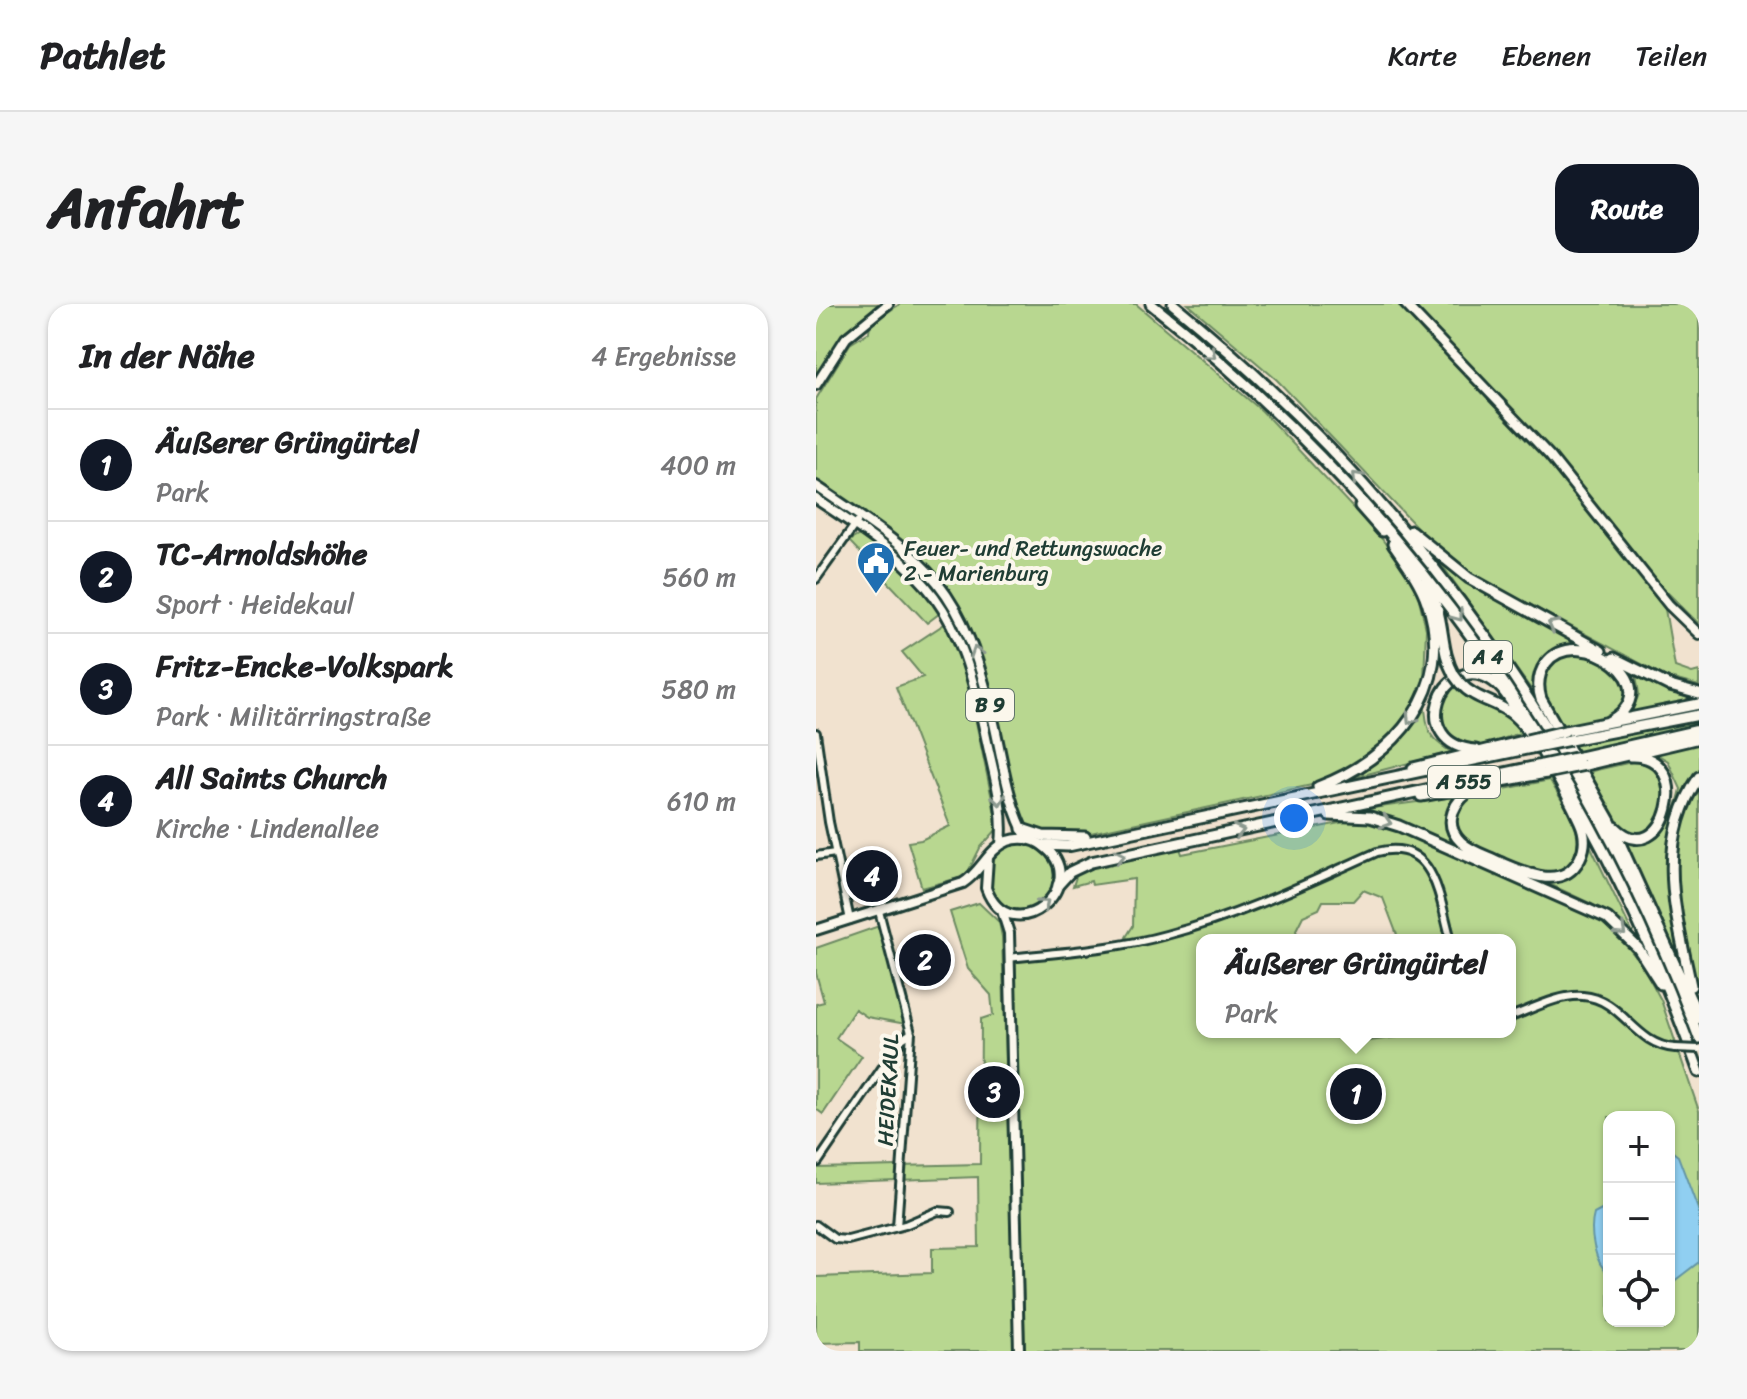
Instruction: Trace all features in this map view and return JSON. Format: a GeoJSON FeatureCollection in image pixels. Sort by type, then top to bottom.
{"type":"FeatureCollection","features":[{"type":"Feature","properties":{"kind":"highway","name":"A 4"},"geometry":{"type":"LineString","coordinates":[[1151,304],[1241,380],[1335,471],[1417,562],[1484,652],[1550,752],[1612,864],[1676,1009],[1699,1072]]}},
{"type":"Feature","properties":{"kind":"highway","name":"A 4"},"geometry":{"type":"LineString","coordinates":[[1173,304],[1289,407],[1390,514],[1447,582],[1520,684],[1617,851],[1668,958],[1699,1038]]}},
{"type":"Feature","properties":{"kind":"highway"},"geometry":{"type":"LineString","coordinates":[[1335,471],[1435,599],[1457,679],[1476,698],[1509,712],[1524,728],[1581,825],[1584,841],[1578,862],[1559,876],[1538,877],[1464,845],[1453,831],[1452,813],[1459,799],[1475,788]]}},
{"type":"Feature","properties":{"kind":"highway"},"geometry":{"type":"LineString","coordinates":[[1390,514],[1450,565],[1488,590],[1655,679],[1699,694]]}},
{"type":"Feature","properties":{"kind":"highway"},"geometry":{"type":"LineString","coordinates":[[1297,795],[1349,774],[1386,750],[1413,718],[1425,694],[1433,666],[1433,623],[1422,589],[1393,544]]}},
{"type":"Feature","properties":{"kind":"highway"},"geometry":{"type":"LineString","coordinates":[[1606,723],[1627,708],[1631,696],[1630,682],[1615,665],[1578,649],[1557,654],[1542,671],[1540,693],[1551,719],[1610,821],[1699,1017]]}},
{"type":"Feature","properties":{"kind":"highway"},"geometry":{"type":"LineString","coordinates":[[1476,750],[1459,747],[1445,738],[1436,717],[1437,704],[1445,688],[1469,675],[1486,677],[1505,694],[1612,864]]}},
{"type":"Feature","properties":{"kind":"highway"},"geometry":{"type":"LineString","coordinates":[[1520,684],[1551,719]]}},
{"type":"Feature","properties":{"kind":"highway"},"geometry":{"type":"LineString","coordinates":[[1567,736],[1606,723],[1699,704]]}},
{"type":"Feature","properties":{"kind":"highway","name":"A 555"},"geometry":{"type":"LineString","coordinates":[[1105,836],[1567,736],[1699,715]]}},
{"type":"Feature","properties":{"kind":"highway","name":"A 555"},"geometry":{"type":"LineString","coordinates":[[1058,885],[1084,865],[1386,799],[1583,761],[1699,730]]}},
{"type":"Feature","properties":{"kind":"highway"},"geometry":{"type":"LineString","coordinates":[[1630,756],[1699,738]]}},
{"type":"Feature","properties":{"kind":"highway"},"geometry":{"type":"LineString","coordinates":[[1395,775],[1476,750],[1529,744]]}},
{"type":"Feature","properties":{"kind":"highway"},"geometry":{"type":"LineString","coordinates":[[1583,761],[1652,756],[1666,763],[1676,778],[1676,799],[1663,829],[1648,839],[1627,836],[1610,821]]}},
{"type":"Feature","properties":{"kind":"highway"},"geometry":{"type":"LineString","coordinates":[[1386,799],[1475,788],[1544,769]]}},
{"type":"Feature","properties":{"kind":"highway"},"geometry":{"type":"LineString","coordinates":[[1699,777],[1676,823],[1670,868],[1699,1017]]}},
{"type":"Feature","properties":{"kind":"highway"},"geometry":{"type":"LineString","coordinates":[[1309,817],[1347,815],[1389,822],[1594,911],[1618,927],[1638,948],[1676,1009]]}},
{"type":"Feature","properties":{"kind":"highway"},"geometry":{"type":"LineString","coordinates":[[1022,829],[1043,836],[1105,836]]}},
{"type":"Feature","properties":{"kind":"highway"},"geometry":{"type":"LineString","coordinates":[[1043,845],[1068,846],[1105,836]]}},
{"type":"Feature","properties":{"kind":"main road"},"geometry":{"type":"LineString","coordinates":[[816,385],[846,338],[888,304]]}},
{"type":"Feature","properties":{"kind":"main road"},"geometry":{"type":"LineString","coordinates":[[1405,304],[1550,456],[1669,605],[1699,634]]}},
{"type":"Feature","properties":{"kind":"main road","name":"B 9"},"geometry":{"type":"LineString","coordinates":[[816,486],[899,542],[926,567],[954,604],[969,632],[1022,829],[1028,840]]}},
{"type":"Feature","properties":{"kind":"main road","name":"B 9"},"geometry":{"type":"LineString","coordinates":[[816,499],[914,570],[935,595],[960,639],[993,768],[1002,818],[1001,844]]}},
{"type":"Feature","properties":{"kind":"main road"},"geometry":{"type":"LineString","coordinates":[[816,930],[963,883],[975,876],[1001,844],[1028,840],[1043,845],[1057,865],[1058,885],[1045,907],[1022,915],[1013,922],[1009,933]]}},
{"type":"Feature","properties":{"kind":"main road"},"geometry":{"type":"LineString","coordinates":[[988,858],[984,874],[988,894]]}},
{"type":"Feature","properties":{"kind":"main road"},"geometry":{"type":"LineString","coordinates":[[963,883],[988,894],[1002,911],[1009,933],[1019,1351]]}},
{"type":"Feature","properties":{"kind":"main road"},"geometry":{"type":"LineString","coordinates":[[1002,911],[1022,915]]}},
{"type":"Feature","properties":{"kind":"street"},"geometry":{"type":"LineString","coordinates":[[816,579],[861,516]]}},
{"type":"Feature","properties":{"kind":"street"},"geometry":{"type":"LineString","coordinates":[[816,733],[835,853],[850,920]]}},
{"type":"Feature","properties":{"kind":"street"},"geometry":{"type":"LineString","coordinates":[[1009,958],[1129,943],[1167,935],[1239,911],[1377,852],[1395,849],[1411,852],[1428,868],[1449,934]]}},
{"type":"Feature","properties":{"kind":"street"},"geometry":{"type":"LineString","coordinates":[[816,856],[835,853]]}},
{"type":"Feature","properties":{"kind":"street","name":"HEIDEKAUL"},"geometry":{"type":"LineString","coordinates":[[879,911],[911,1033],[897,1227]]}},
{"type":"Feature","properties":{"kind":"street"},"geometry":{"type":"LineString","coordinates":[[1516,1015],[1582,996],[1609,1005],[1647,1041],[1675,1048],[1699,1049]]}},
{"type":"Feature","properties":{"kind":"street"},"geometry":{"type":"LineString","coordinates":[[818,1162],[902,1039],[911,1033]]}},
{"type":"Feature","properties":{"kind":"street"},"geometry":{"type":"LineString","coordinates":[[816,1225],[841,1240],[897,1227],[938,1211],[950,1212]]}},
{"type":"Feature","properties":{"kind":"green space"},"geometry":{"type":"Polygon","coordinates":[[[816,304],[881,304],[844,337],[816,376],[816,304]]]}},
{"type":"Feature","properties":{"kind":"green space"},"geometry":{"type":"Polygon","coordinates":[[[900,304],[1136,304],[1262,411],[1382,539],[1416,586],[1426,629],[1424,679],[1405,721],[1367,759],[1321,783],[1086,834],[1066,836],[1027,829],[1012,793],[983,658],[971,628],[955,601],[915,556],[816,480],[816,399],[850,344],[869,332],[870,324],[900,304]]]}},
{"type":"Feature","properties":{"kind":"green space"},"geometry":{"type":"Polygon","coordinates":[[[1188,304],[1399,304],[1430,340],[1438,333],[1412,304],[1699,304],[1699,624],[1661,586],[1675,667],[1692,673],[1699,671],[1699,686],[1666,677],[1461,568],[1429,540],[1277,380],[1188,304]]]}},
{"type":"Feature","properties":{"kind":"green space"},"geometry":{"type":"Polygon","coordinates":[[[863,533],[895,557],[940,613],[927,623],[849,541],[863,533]]]}},
{"type":"Feature","properties":{"kind":"green space"},"geometry":{"type":"Polygon","coordinates":[[[1439,561],[1483,591],[1587,647],[1571,646],[1556,650],[1533,692],[1439,561]]]}},
{"type":"Feature","properties":{"kind":"green space"},"geometry":{"type":"Polygon","coordinates":[[[946,623],[962,654],[998,828],[980,848],[966,876],[922,888],[908,842],[921,840],[950,826],[896,687],[923,677],[902,652],[946,623]]]}},
{"type":"Feature","properties":{"kind":"green space"},"geometry":{"type":"Polygon","coordinates":[[[1586,653],[1622,675],[1627,702],[1609,719],[1560,726],[1543,697],[1544,672],[1564,654],[1586,653]]]}},
{"type":"Feature","properties":{"kind":"green space"},"geometry":{"type":"Polygon","coordinates":[[[1636,675],[1692,700],[1631,713],[1639,694],[1636,675]]]}},
{"type":"Feature","properties":{"kind":"green space"},"geometry":{"type":"Polygon","coordinates":[[[1456,682],[1472,697],[1507,717],[1524,732],[1489,744],[1468,746],[1456,743],[1443,729],[1441,710],[1456,682]]]}},
{"type":"Feature","properties":{"kind":"green space"},"geometry":{"type":"Polygon","coordinates":[[[1424,702],[1429,731],[1436,741],[1451,752],[1352,778],[1394,745],[1424,702]]]}},
{"type":"Feature","properties":{"kind":"green space"},"geometry":{"type":"Polygon","coordinates":[[[1699,717],[1699,728],[1579,754],[1571,742],[1699,717]]]}},
{"type":"Feature","properties":{"kind":"green space"},"geometry":{"type":"Polygon","coordinates":[[[1699,743],[1699,771],[1680,802],[1672,824],[1667,854],[1670,904],[1681,963],[1622,838],[1646,843],[1663,832],[1681,789],[1668,761],[1655,753],[1699,743]]]}},
{"type":"Feature","properties":{"kind":"green space"},"geometry":{"type":"Polygon","coordinates":[[[1645,759],[1669,782],[1671,796],[1659,828],[1639,837],[1620,828],[1591,774],[1592,771],[1645,759]]]}},
{"type":"Feature","properties":{"kind":"green space"},"geometry":{"type":"Polygon","coordinates":[[[1550,780],[1569,813],[1577,836],[1573,858],[1564,869],[1536,873],[1464,841],[1456,831],[1458,807],[1469,796],[1550,780]]]}},
{"type":"Feature","properties":{"kind":"green space"},"geometry":{"type":"Polygon","coordinates":[[[1699,785],[1699,995],[1680,914],[1677,863],[1687,812],[1699,785]]]}},
{"type":"Feature","properties":{"kind":"green space"},"geometry":{"type":"Polygon","coordinates":[[[1454,797],[1446,813],[1446,824],[1454,841],[1451,844],[1365,809],[1454,797]]]}},
{"type":"Feature","properties":{"kind":"green space"},"geometry":{"type":"Polygon","coordinates":[[[1355,820],[1390,827],[1588,913],[1620,936],[1645,970],[1661,1000],[1699,1111],[1699,1351],[1025,1351],[1014,962],[1111,950],[1121,947],[1128,939],[1126,937],[1133,926],[1134,879],[1092,885],[1091,881],[1073,886],[1077,874],[1091,867],[1180,848],[1182,854],[1355,820]]]}},
{"type":"Feature","properties":{"kind":"green space"},"geometry":{"type":"Polygon","coordinates":[[[1589,843],[1633,934],[1592,904],[1545,882],[1561,878],[1573,870],[1589,843]]]}},
{"type":"Feature","properties":{"kind":"green space"},"geometry":{"type":"Polygon","coordinates":[[[1015,844],[1029,844],[1041,849],[1050,858],[1055,877],[1053,890],[1046,901],[1029,910],[1015,910],[1003,905],[994,896],[989,884],[989,870],[994,858],[1003,849],[1015,844]]]}},
{"type":"Feature","properties":{"kind":"green space"},"geometry":{"type":"Polygon","coordinates":[[[979,903],[999,922],[1002,937],[1015,1351],[860,1351],[860,1342],[816,1343],[816,1277],[932,1273],[932,1248],[979,1247],[978,1177],[816,1183],[816,1168],[980,1164],[981,1019],[993,1015],[991,995],[968,969],[950,912],[979,903]]]}},
{"type":"Feature","properties":{"kind":"green space"},"geometry":{"type":"Polygon","coordinates":[[[879,926],[906,1024],[867,1017],[855,1009],[836,1038],[862,1056],[823,1114],[816,1109],[816,1004],[824,1002],[816,973],[816,948],[879,926]]]}},
{"type":"Feature","properties":{"kind":"water"},"geometry":{"type":"Polygon","coordinates":[[[1675,1154],[1699,1212],[1699,1262],[1675,1280],[1675,1154]]]}},
{"type":"Feature","properties":{"kind":"water"},"geometry":{"type":"Polygon","coordinates":[[[1603,1209],[1603,1267],[1594,1246],[1594,1214],[1603,1209]]]}},
{"type":"Feature","properties":{"kind":"place","name":"Feuer- und Rettungswache 2 - Marienburg"},"geometry":{"type":"Point","coordinates":[876,595]}},
{"type":"Feature","properties":{"kind":"place","name":"All Saints Church"},"geometry":{"type":"Point","coordinates":[872,876]}},
{"type":"Feature","properties":{"kind":"place","name":"TC-Arnoldshöhe"},"geometry":{"type":"Point","coordinates":[925,960]}},
{"type":"Feature","properties":{"kind":"place","name":"Fritz-Encke-Volkspark"},"geometry":{"type":"Point","coordinates":[994,1092]}},
{"type":"Feature","properties":{"kind":"place","name":"Äußerer Grüngürtel"},"geometry":{"type":"Point","coordinates":[1356,1094]}}]}
